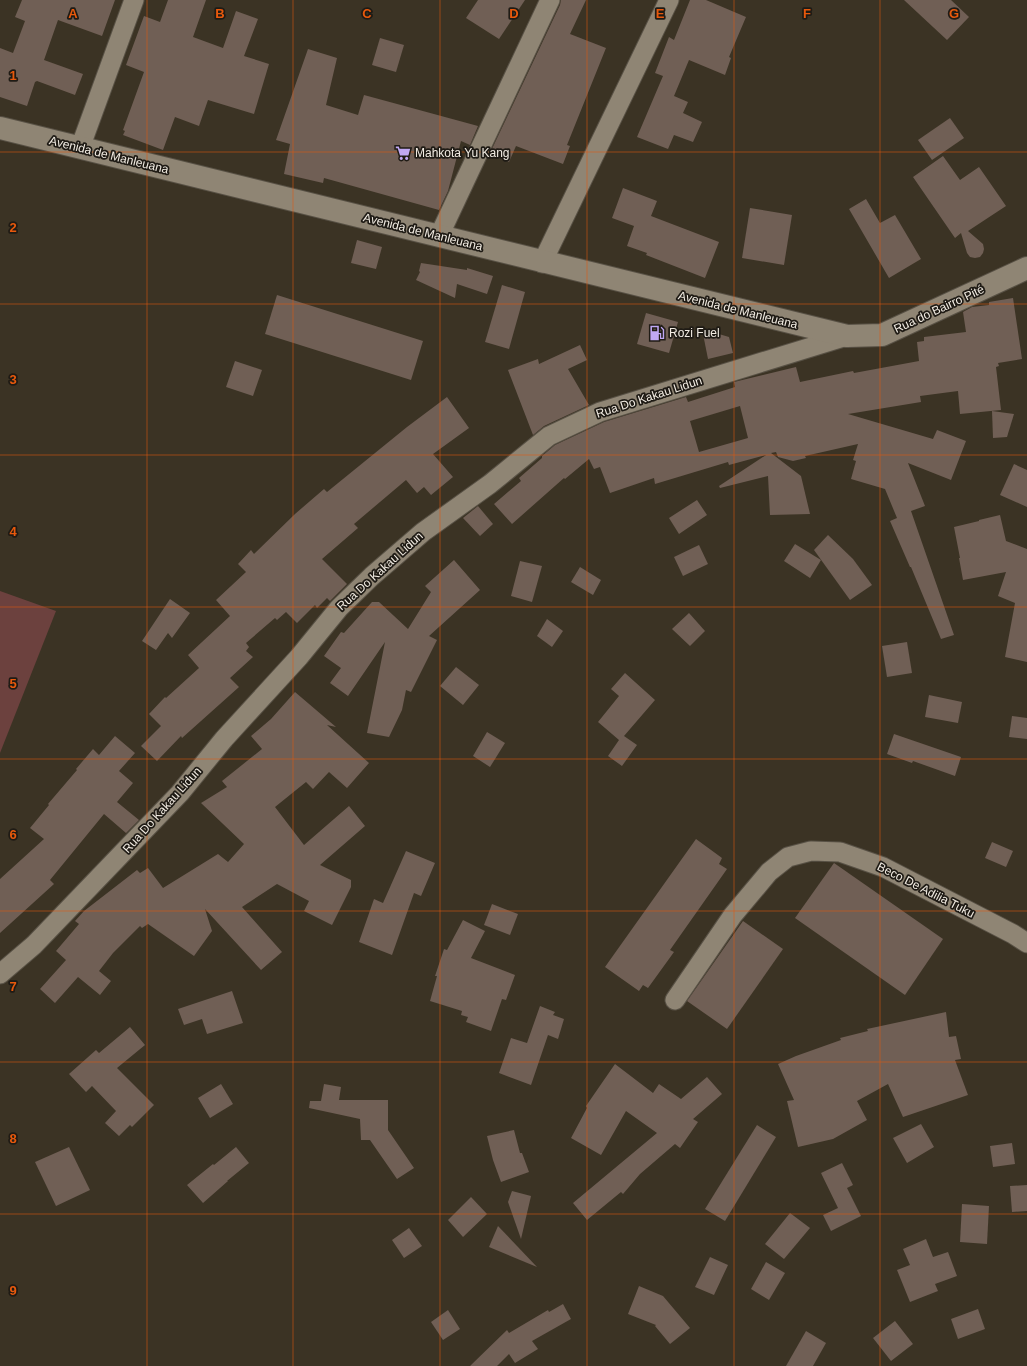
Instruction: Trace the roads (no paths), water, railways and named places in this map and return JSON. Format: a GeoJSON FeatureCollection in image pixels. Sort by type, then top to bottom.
{"type":"FeatureCollection","features":[{"type":"Feature","properties":{"kind":"main road","name":"Avenida de Manleuana"},"geometry":{"type":"LineString","coordinates":[[0,128],[847,336]]}},
{"type":"Feature","properties":{"kind":"main road","name":"Rua do Bairro Pité"},"geometry":{"type":"LineString","coordinates":[[847,336],[882,335],[1027,268]]}},
{"type":"Feature","properties":{"kind":"street"},"geometry":{"type":"LineString","coordinates":[[80,148],[134,0]]}},
{"type":"Feature","properties":{"kind":"street"},"geometry":{"type":"LineString","coordinates":[[439,236],[550,0]]}},
{"type":"Feature","properties":{"kind":"street"},"geometry":{"type":"LineString","coordinates":[[542,262],[669,0]]}},
{"type":"Feature","properties":{"kind":"street","name":"Rua Do Kakau Lidun"},"geometry":{"type":"LineString","coordinates":[[0,974],[40,939],[180,794],[224,739],[299,657],[339,608],[372,576],[423,532],[490,484],[549,436],[600,412],[847,336]]}},
{"type":"Feature","properties":{"kind":"street","name":"Beco De Adilia Tuku"},"geometry":{"type":"LineString","coordinates":[[675,1000],[733,915],[769,872],[788,857],[811,851],[840,852],[883,867],[1013,934],[1027,943]]}},
{"type":"Feature","properties":{"kind":"place","name":"Mahkota Yu Kang"},"geometry":{"type":"Point","coordinates":[403,153]}},
{"type":"Feature","properties":{"kind":"place","name":"Rozi Fuel"},"geometry":{"type":"Point","coordinates":[657,333]}}]}
